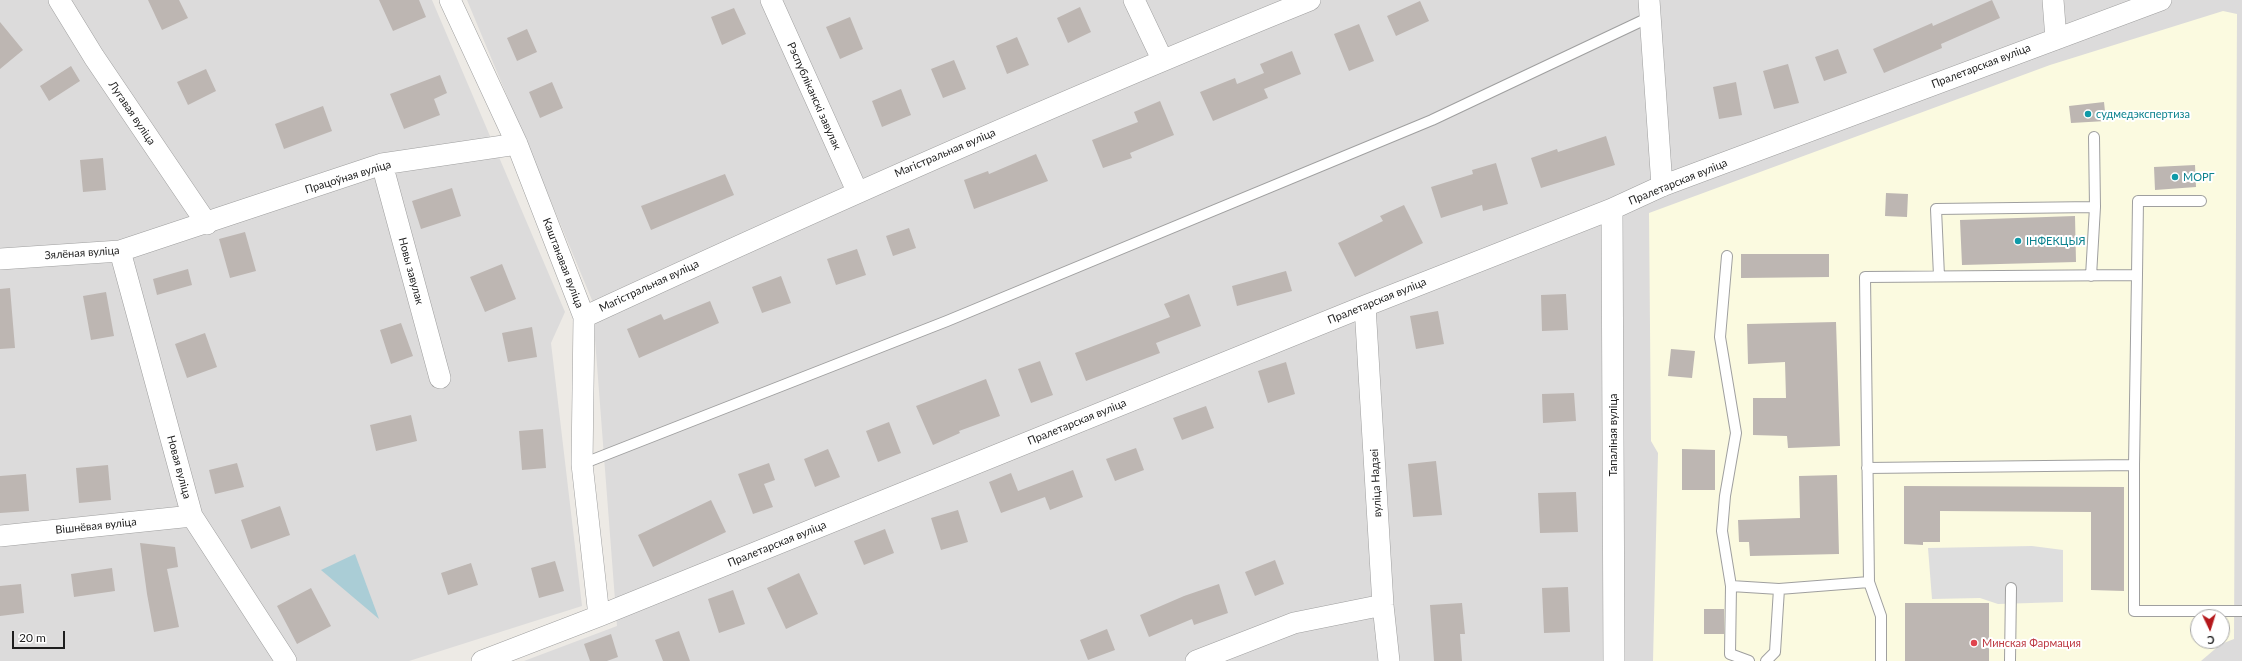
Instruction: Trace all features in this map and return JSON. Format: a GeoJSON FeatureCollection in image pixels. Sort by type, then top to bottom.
{"type":"FeatureCollection","features":[{"type":"Feature","properties":{"kind":"street","name":"Лугавая вуліца"},"geometry":{"type":"LineString","coordinates":[[59,0],[94,57],[207,224]]}},
{"type":"Feature","properties":{"kind":"street","name":"Каштанавая вуліца"},"geometry":{"type":"LineString","coordinates":[[450,0],[517,144],[584,316],[582,464],[599,616]]}},
{"type":"Feature","properties":{"kind":"street","name":"Рэспубліканскі завулак"},"geometry":{"type":"LineString","coordinates":[[770,0],[857,191]]}},
{"type":"Feature","properties":{"kind":"street"},"geometry":{"type":"LineString","coordinates":[[1134,0],[1162,60]]}},
{"type":"Feature","properties":{"kind":"street","name":"Магістральная вуліца"},"geometry":{"type":"LineString","coordinates":[[584,316],[857,191],[1162,60],[1310,0]]}},
{"type":"Feature","properties":{"kind":"street"},"geometry":{"type":"LineString","coordinates":[[2053,0],[2056,39]]}},
{"type":"Feature","properties":{"kind":"street","name":"Пралетарская вуліца"},"geometry":{"type":"LineString","coordinates":[[482,661],[599,616],[1365,306],[1612,209],[1662,186],[2161,0]]}},
{"type":"Feature","properties":{"kind":"street"},"geometry":{"type":"LineString","coordinates":[[1651,6],[1662,186]]}},
{"type":"Feature","properties":{"kind":"street","name":"Працоўная вуліца"},"geometry":{"type":"LineString","coordinates":[[207,224],[382,164],[517,144]]}},
{"type":"Feature","properties":{"kind":"street","name":"Новы завулак"},"geometry":{"type":"LineString","coordinates":[[382,164],[440,378]]}},
{"type":"Feature","properties":{"kind":"street","name":"Тапаліная вуліца"},"geometry":{"type":"LineString","coordinates":[[1612,209],[1614,661]]}},
{"type":"Feature","properties":{"kind":"street","name":"Зялёная вуліца"},"geometry":{"type":"LineString","coordinates":[[0,259],[120,251],[207,224]]}},
{"type":"Feature","properties":{"kind":"street","name":"Новая вуліца"},"geometry":{"type":"LineString","coordinates":[[120,251],[192,516],[286,661]]}},
{"type":"Feature","properties":{"kind":"street","name":"вуліца Надзеі"},"geometry":{"type":"LineString","coordinates":[[1365,306],[1383,605],[1389,661]]}},
{"type":"Feature","properties":{"kind":"street","name":"Вішнёвая вуліца"},"geometry":{"type":"LineString","coordinates":[[0,536],[192,516]]}},
{"type":"Feature","properties":{"kind":"street"},"geometry":{"type":"LineString","coordinates":[[1196,661],[1294,623],[1383,605]]}},
{"type":"Feature","properties":{"kind":"lane"},"geometry":{"type":"LineString","coordinates":[[582,464],[947,321],[1424,123],[1651,6]]}},
{"type":"Feature","properties":{"kind":"lane"},"geometry":{"type":"LineString","coordinates":[[2092,276],[2095,207],[2094,137]]}},
{"type":"Feature","properties":{"kind":"lane"},"geometry":{"type":"LineString","coordinates":[[2201,201],[2138,201],[2134,465],[2134,611],[2242,611]]}},
{"type":"Feature","properties":{"kind":"lane"},"geometry":{"type":"LineString","coordinates":[[1940,276],[1936,209],[2095,207]]}},
{"type":"Feature","properties":{"kind":"lane"},"geometry":{"type":"LineString","coordinates":[[1727,256],[1720,337],[1736,433],[1725,496],[1722,531],[1731,586],[1730,654],[1749,661]]}},
{"type":"Feature","properties":{"kind":"lane"},"geometry":{"type":"LineString","coordinates":[[1881,661],[1881,616],[1869,582],[1865,277],[2137,275]]}},
{"type":"Feature","properties":{"kind":"lane"},"geometry":{"type":"LineString","coordinates":[[1868,468],[2134,465]]}},
{"type":"Feature","properties":{"kind":"lane"},"geometry":{"type":"LineString","coordinates":[[1731,586],[1779,589],[1869,582]]}},
{"type":"Feature","properties":{"kind":"lane"},"geometry":{"type":"LineString","coordinates":[[2010,661],[2011,588]]}},
{"type":"Feature","properties":{"kind":"lane"},"geometry":{"type":"LineString","coordinates":[[1766,661],[1775,652],[1779,589]]}},
{"type":"Feature","properties":{"kind":"shaded area"},"geometry":{"type":"Polygon","coordinates":[[[0,0],[432,0],[565,312],[551,343],[582,606],[409,661],[0,661],[0,0]]]}},
{"type":"Feature","properties":{"kind":"shaded area"},"geometry":{"type":"Polygon","coordinates":[[[467,0],[2242,0],[2242,661],[524,661],[617,626],[592,300],[467,0]]]}},
{"type":"Feature","properties":{"kind":"shaded area"},"geometry":{"type":"Polygon","coordinates":[[[2223,11],[2237,14],[2234,639],[2230,641],[2230,609],[2190,609],[2190,649],[2215,649],[2201,661],[1653,661],[1658,453],[1651,441],[1649,213],[2050,65],[2223,11]]]}},
{"type":"Feature","properties":{"kind":"shaded area"},"geometry":{"type":"Polygon","coordinates":[[[2032,546],[2063,550],[2063,602],[1998,604],[1980,598],[1932,599],[1928,548],[2032,546]]]}},
{"type":"Feature","properties":{"kind":"water"},"geometry":{"type":"Polygon","coordinates":[[[355,554],[379,619],[321,570],[355,554]]]}},
{"type":"Feature","properties":{"kind":"building"},"geometry":{"type":"Polygon","coordinates":[[[148,0],[179,0],[188,18],[162,30],[148,0]]]}},
{"type":"Feature","properties":{"kind":"building"},"geometry":{"type":"Polygon","coordinates":[[[379,0],[419,0],[426,17],[393,31],[379,0]]]}},
{"type":"Feature","properties":{"kind":"building"},"geometry":{"type":"Polygon","coordinates":[[[1992,0],[2000,18],[1941,44],[1942,48],[1884,73],[1873,49],[1932,23],[1933,26],[1992,0]]]}},
{"type":"Feature","properties":{"kind":"building"},"geometry":{"type":"Polygon","coordinates":[[[1420,1],[1429,21],[1396,36],[1387,16],[1420,1]]]}},
{"type":"Feature","properties":{"kind":"building"},"geometry":{"type":"Polygon","coordinates":[[[1080,7],[1091,32],[1068,43],[1057,18],[1080,7]]]}},
{"type":"Feature","properties":{"kind":"building"},"geometry":{"type":"Polygon","coordinates":[[[734,8],[746,34],[722,45],[711,17],[734,8]]]}},
{"type":"Feature","properties":{"kind":"building"},"geometry":{"type":"Polygon","coordinates":[[[850,17],[863,49],[840,59],[826,27],[850,17]]]}},
{"type":"Feature","properties":{"kind":"building"},"geometry":{"type":"Polygon","coordinates":[[[0,22],[23,50],[0,69],[0,22]]]}},
{"type":"Feature","properties":{"kind":"building"},"geometry":{"type":"Polygon","coordinates":[[[1359,24],[1374,61],[1349,71],[1334,34],[1359,24]]]}},
{"type":"Feature","properties":{"kind":"building"},"geometry":{"type":"Polygon","coordinates":[[[527,29],[537,52],[517,61],[507,38],[527,29]]]}},
{"type":"Feature","properties":{"kind":"building"},"geometry":{"type":"Polygon","coordinates":[[[1017,37],[1029,65],[1007,74],[996,46],[1017,37]]]}},
{"type":"Feature","properties":{"kind":"building"},"geometry":{"type":"Polygon","coordinates":[[[1838,49],[1847,73],[1824,81],[1815,57],[1838,49]]]}},
{"type":"Feature","properties":{"kind":"building"},"geometry":{"type":"Polygon","coordinates":[[[1292,51],[1301,74],[1264,89],[1268,98],[1213,121],[1200,92],[1235,78],[1237,84],[1264,73],[1260,64],[1292,51]]]}},
{"type":"Feature","properties":{"kind":"building"},"geometry":{"type":"Polygon","coordinates":[[[954,60],[966,89],[943,98],[931,69],[954,60]]]}},
{"type":"Feature","properties":{"kind":"building"},"geometry":{"type":"Polygon","coordinates":[[[1788,64],[1799,103],[1774,109],[1763,71],[1788,64]]]}},
{"type":"Feature","properties":{"kind":"building"},"geometry":{"type":"Polygon","coordinates":[[[71,66],[80,81],[49,101],[40,86],[71,66]]]}},
{"type":"Feature","properties":{"kind":"building"},"geometry":{"type":"Polygon","coordinates":[[[206,69],[216,91],[188,105],[177,82],[206,69]]]}},
{"type":"Feature","properties":{"kind":"building"},"geometry":{"type":"Polygon","coordinates":[[[440,75],[447,93],[434,99],[440,115],[404,129],[390,94],[440,75]]]}},
{"type":"Feature","properties":{"kind":"building"},"geometry":{"type":"Polygon","coordinates":[[[552,82],[563,108],[540,118],[529,92],[552,82]]]}},
{"type":"Feature","properties":{"kind":"building"},"geometry":{"type":"Polygon","coordinates":[[[1736,82],[1742,115],[1719,119],[1713,87],[1736,82]]]}},
{"type":"Feature","properties":{"kind":"building"},"geometry":{"type":"Polygon","coordinates":[[[901,89],[911,115],[882,127],[872,101],[901,89]]]}},
{"type":"Feature","properties":{"kind":"building"},"geometry":{"type":"Polygon","coordinates":[[[1160,101],[1174,135],[1130,153],[1132,158],[1103,168],[1092,140],[1138,122],[1134,112],[1160,101]]]}},
{"type":"Feature","properties":{"kind":"building","name":"судмедэкспертиза"},"geometry":{"type":"Polygon","coordinates":[[[2104,102],[2106,121],[2071,123],[2069,106],[2104,102]]]}},
{"type":"Feature","properties":{"kind":"building"},"geometry":{"type":"Polygon","coordinates":[[[323,106],[332,131],[284,149],[275,124],[323,106]]]}},
{"type":"Feature","properties":{"kind":"building"},"geometry":{"type":"Polygon","coordinates":[[[1606,136],[1615,165],[1541,188],[1531,158],[1557,149],[1558,152],[1606,136]]]}},
{"type":"Feature","properties":{"kind":"building"},"geometry":{"type":"Polygon","coordinates":[[[1036,154],[1048,181],[974,209],[964,180],[988,171],[989,174],[1036,154]]]}},
{"type":"Feature","properties":{"kind":"building"},"geometry":{"type":"Polygon","coordinates":[[[103,158],[106,190],[83,192],[80,160],[103,158]]]}},
{"type":"Feature","properties":{"kind":"building"},"geometry":{"type":"Polygon","coordinates":[[[1496,163],[1508,204],[1483,211],[1482,205],[1441,218],[1431,187],[1473,174],[1472,170],[1496,163]]]}},
{"type":"Feature","properties":{"kind":"building","name":"МОРГ"},"geometry":{"type":"Polygon","coordinates":[[[2195,165],[2196,187],[2155,190],[2154,167],[2195,165]]]}},
{"type":"Feature","properties":{"kind":"building"},"geometry":{"type":"Polygon","coordinates":[[[725,174],[734,195],[651,230],[641,206],[725,174]]]}},
{"type":"Feature","properties":{"kind":"building"},"geometry":{"type":"Polygon","coordinates":[[[452,188],[461,216],[421,229],[412,201],[452,188]]]}},
{"type":"Feature","properties":{"kind":"building"},"geometry":{"type":"Polygon","coordinates":[[[1886,193],[1908,194],[1907,217],[1885,216],[1886,193]]]}},
{"type":"Feature","properties":{"kind":"building"},"geometry":{"type":"Polygon","coordinates":[[[1404,205],[1423,243],[1355,277],[1338,243],[1383,221],[1380,216],[1404,205]]]}},
{"type":"Feature","properties":{"kind":"building","name":"ІНФЕКЦЫЯ"},"geometry":{"type":"Polygon","coordinates":[[[2075,216],[2076,262],[1962,265],[1960,220],[2075,216]]]}},
{"type":"Feature","properties":{"kind":"building"},"geometry":{"type":"Polygon","coordinates":[[[909,228],[916,248],[893,256],[886,236],[909,228]]]}},
{"type":"Feature","properties":{"kind":"building"},"geometry":{"type":"Polygon","coordinates":[[[245,232],[256,271],[230,278],[219,239],[245,232]]]}},
{"type":"Feature","properties":{"kind":"building"},"geometry":{"type":"Polygon","coordinates":[[[857,249],[866,275],[836,285],[827,259],[857,249]]]}},
{"type":"Feature","properties":{"kind":"building"},"geometry":{"type":"Polygon","coordinates":[[[1741,254],[1829,254],[1829,277],[1741,278],[1741,254]]]}},
{"type":"Feature","properties":{"kind":"building"},"geometry":{"type":"Polygon","coordinates":[[[502,264],[516,299],[485,312],[470,277],[502,264]]]}},
{"type":"Feature","properties":{"kind":"building"},"geometry":{"type":"Polygon","coordinates":[[[188,269],[192,285],[157,295],[153,279],[188,269]]]}},
{"type":"Feature","properties":{"kind":"building"},"geometry":{"type":"Polygon","coordinates":[[[1286,271],[1292,291],[1237,306],[1232,286],[1286,271]]]}},
{"type":"Feature","properties":{"kind":"building"},"geometry":{"type":"Polygon","coordinates":[[[781,276],[791,303],[762,313],[752,287],[781,276]]]}},
{"type":"Feature","properties":{"kind":"building"},"geometry":{"type":"Polygon","coordinates":[[[10,288],[15,348],[0,349],[0,289],[10,288]]]}},
{"type":"Feature","properties":{"kind":"building"},"geometry":{"type":"Polygon","coordinates":[[[106,292],[114,336],[91,340],[83,296],[106,292]]]}},
{"type":"Feature","properties":{"kind":"building"},"geometry":{"type":"Polygon","coordinates":[[[1189,294],[1201,326],[1156,343],[1160,353],[1086,381],[1075,353],[1170,317],[1164,304],[1189,294]]]}},
{"type":"Feature","properties":{"kind":"building"},"geometry":{"type":"Polygon","coordinates":[[[1566,294],[1568,330],[1542,331],[1541,295],[1566,294]]]}},
{"type":"Feature","properties":{"kind":"building"},"geometry":{"type":"Polygon","coordinates":[[[710,301],[719,323],[639,358],[627,329],[661,314],[664,320],[710,301]]]}},
{"type":"Feature","properties":{"kind":"building"},"geometry":{"type":"Polygon","coordinates":[[[1438,311],[1444,344],[1416,349],[1410,316],[1438,311]]]}},
{"type":"Feature","properties":{"kind":"building"},"geometry":{"type":"Polygon","coordinates":[[[1836,322],[1840,446],[1788,448],[1787,436],[1753,435],[1753,398],[1786,398],[1785,362],[1748,364],[1747,324],[1836,322]]]}},
{"type":"Feature","properties":{"kind":"building"},"geometry":{"type":"Polygon","coordinates":[[[401,323],[413,356],[391,364],[380,330],[401,323]]]}},
{"type":"Feature","properties":{"kind":"building"},"geometry":{"type":"Polygon","coordinates":[[[532,327],[537,357],[508,362],[502,333],[532,327]]]}},
{"type":"Feature","properties":{"kind":"building"},"geometry":{"type":"Polygon","coordinates":[[[205,333],[217,367],[187,378],[175,344],[205,333]]]}},
{"type":"Feature","properties":{"kind":"building"},"geometry":{"type":"Polygon","coordinates":[[[1671,349],[1695,351],[1692,378],[1668,376],[1671,349]]]}},
{"type":"Feature","properties":{"kind":"building"},"geometry":{"type":"Polygon","coordinates":[[[1040,361],[1053,395],[1031,403],[1018,369],[1040,361]]]}},
{"type":"Feature","properties":{"kind":"building"},"geometry":{"type":"Polygon","coordinates":[[[1286,362],[1295,394],[1268,403],[1258,371],[1286,362]]]}},
{"type":"Feature","properties":{"kind":"building"},"geometry":{"type":"Polygon","coordinates":[[[986,379],[1000,416],[959,431],[960,433],[933,445],[916,406],[986,379]]]}},
{"type":"Feature","properties":{"kind":"building"},"geometry":{"type":"Polygon","coordinates":[[[1574,393],[1576,421],[1543,423],[1542,394],[1574,393]]]}},
{"type":"Feature","properties":{"kind":"building"},"geometry":{"type":"Polygon","coordinates":[[[1206,406],[1214,428],[1182,440],[1173,418],[1206,406]]]}},
{"type":"Feature","properties":{"kind":"building"},"geometry":{"type":"Polygon","coordinates":[[[411,415],[417,441],[376,451],[370,425],[411,415]]]}},
{"type":"Feature","properties":{"kind":"building"},"geometry":{"type":"Polygon","coordinates":[[[889,422],[901,453],[878,462],[866,431],[889,422]]]}},
{"type":"Feature","properties":{"kind":"building"},"geometry":{"type":"Polygon","coordinates":[[[543,429],[546,468],[522,470],[519,431],[543,429]]]}},
{"type":"Feature","properties":{"kind":"building"},"geometry":{"type":"Polygon","coordinates":[[[1136,448],[1144,470],[1115,481],[1106,459],[1136,448]]]}},
{"type":"Feature","properties":{"kind":"building"},"geometry":{"type":"Polygon","coordinates":[[[828,449],[840,477],[815,487],[804,459],[828,449]]]}},
{"type":"Feature","properties":{"kind":"building"},"geometry":{"type":"Polygon","coordinates":[[[1682,449],[1715,450],[1715,490],[1682,490],[1682,449]]]}},
{"type":"Feature","properties":{"kind":"building"},"geometry":{"type":"Polygon","coordinates":[[[1436,461],[1442,515],[1413,517],[1408,464],[1436,461]]]}},
{"type":"Feature","properties":{"kind":"building"},"geometry":{"type":"Polygon","coordinates":[[[237,463],[244,487],[215,494],[209,470],[237,463]]]}},
{"type":"Feature","properties":{"kind":"building"},"geometry":{"type":"Polygon","coordinates":[[[769,463],[775,480],[764,484],[773,507],[753,514],[738,474],[769,463]]]}},
{"type":"Feature","properties":{"kind":"building"},"geometry":{"type":"Polygon","coordinates":[[[108,465],[111,500],[79,503],[76,468],[108,465]]]}},
{"type":"Feature","properties":{"kind":"building"},"geometry":{"type":"Polygon","coordinates":[[[1073,470],[1083,497],[1050,510],[1045,497],[1001,513],[989,482],[1011,473],[1018,491],[1073,470]]]}},
{"type":"Feature","properties":{"kind":"building"},"geometry":{"type":"Polygon","coordinates":[[[26,474],[29,511],[0,513],[0,476],[26,474]]]}},
{"type":"Feature","properties":{"kind":"building"},"geometry":{"type":"Polygon","coordinates":[[[1837,475],[1839,554],[1750,556],[1749,542],[1739,542],[1738,520],[1800,518],[1799,476],[1837,475]]]}},
{"type":"Feature","properties":{"kind":"building"},"geometry":{"type":"Polygon","coordinates":[[[1904,486],[2124,487],[2124,591],[2091,590],[2091,512],[1940,511],[1940,542],[1923,542],[1923,545],[1904,544],[1904,486]]]}},
{"type":"Feature","properties":{"kind":"building"},"geometry":{"type":"Polygon","coordinates":[[[1576,492],[1578,532],[1540,533],[1538,493],[1576,492]]]}},
{"type":"Feature","properties":{"kind":"building"},"geometry":{"type":"Polygon","coordinates":[[[711,500],[726,532],[653,567],[638,535],[711,500]]]}},
{"type":"Feature","properties":{"kind":"building"},"geometry":{"type":"Polygon","coordinates":[[[280,506],[290,535],[251,549],[241,520],[280,506]]]}},
{"type":"Feature","properties":{"kind":"building"},"geometry":{"type":"Polygon","coordinates":[[[958,510],[968,542],[941,550],[931,518],[958,510]]]}},
{"type":"Feature","properties":{"kind":"building"},"geometry":{"type":"Polygon","coordinates":[[[885,529],[894,553],[864,565],[854,541],[885,529]]]}},
{"type":"Feature","properties":{"kind":"building"},"geometry":{"type":"Polygon","coordinates":[[[140,543],[175,547],[178,567],[167,569],[179,627],[154,632],[140,543]]]}},
{"type":"Feature","properties":{"kind":"building"},"geometry":{"type":"Polygon","coordinates":[[[1275,560],[1284,584],[1255,596],[1245,572],[1275,560]]]}},
{"type":"Feature","properties":{"kind":"building"},"geometry":{"type":"Polygon","coordinates":[[[555,561],[564,591],[539,598],[531,568],[555,561]]]}},
{"type":"Feature","properties":{"kind":"building"},"geometry":{"type":"Polygon","coordinates":[[[471,563],[478,585],[448,595],[441,573],[471,563]]]}},
{"type":"Feature","properties":{"kind":"building"},"geometry":{"type":"Polygon","coordinates":[[[112,568],[115,591],[74,597],[71,574],[112,568]]]}},
{"type":"Feature","properties":{"kind":"building"},"geometry":{"type":"Polygon","coordinates":[[[799,573],[818,614],[786,629],[767,588],[799,573]]]}},
{"type":"Feature","properties":{"kind":"building"},"geometry":{"type":"Polygon","coordinates":[[[21,584],[24,613],[0,616],[0,586],[21,584]]]}},
{"type":"Feature","properties":{"kind":"building"},"geometry":{"type":"Polygon","coordinates":[[[1219,584],[1228,613],[1194,625],[1192,619],[1149,637],[1140,615],[1184,596],[1219,584]]]}},
{"type":"Feature","properties":{"kind":"building"},"geometry":{"type":"Polygon","coordinates":[[[1568,587],[1570,632],[1544,633],[1542,588],[1568,587]]]}},
{"type":"Feature","properties":{"kind":"building"},"geometry":{"type":"Polygon","coordinates":[[[311,588],[331,626],[297,644],[277,606],[311,588]]]}},
{"type":"Feature","properties":{"kind":"building"},"geometry":{"type":"Polygon","coordinates":[[[733,590],[745,624],[719,633],[708,599],[733,590]]]}},
{"type":"Feature","properties":{"kind":"building"},"geometry":{"type":"Polygon","coordinates":[[[1462,603],[1465,634],[1460,634],[1462,661],[1434,661],[1430,605],[1462,603]]]}},
{"type":"Feature","properties":{"kind":"building"},"geometry":{"type":"Polygon","coordinates":[[[1905,603],[1989,603],[1989,661],[1905,661],[1905,603]]]}},
{"type":"Feature","properties":{"kind":"building"},"geometry":{"type":"Polygon","coordinates":[[[1704,609],[1724,609],[1724,634],[1704,634],[1704,609]]]}},
{"type":"Feature","properties":{"kind":"building"},"geometry":{"type":"Polygon","coordinates":[[[1107,629],[1115,650],[1088,660],[1080,640],[1107,629]]]}},
{"type":"Feature","properties":{"kind":"building"},"geometry":{"type":"Polygon","coordinates":[[[679,631],[690,661],[663,661],[655,640],[679,631]]]}},
{"type":"Feature","properties":{"kind":"building"},"geometry":{"type":"Polygon","coordinates":[[[611,634],[618,657],[607,661],[590,661],[584,644],[611,634]]]}},
{"type":"Feature","properties":{"kind":"place","name":"судмедэкспертиза"},"geometry":{"type":"Point","coordinates":[2088,114]}},
{"type":"Feature","properties":{"kind":"place","name":"МОРГ"},"geometry":{"type":"Point","coordinates":[2175,177]}},
{"type":"Feature","properties":{"kind":"place","name":"ІНФЕКЦЫЯ"},"geometry":{"type":"Point","coordinates":[2018,241]}},
{"type":"Feature","properties":{"kind":"place","name":"Минская Фармация"},"geometry":{"type":"Point","coordinates":[1974,643]}}]}
